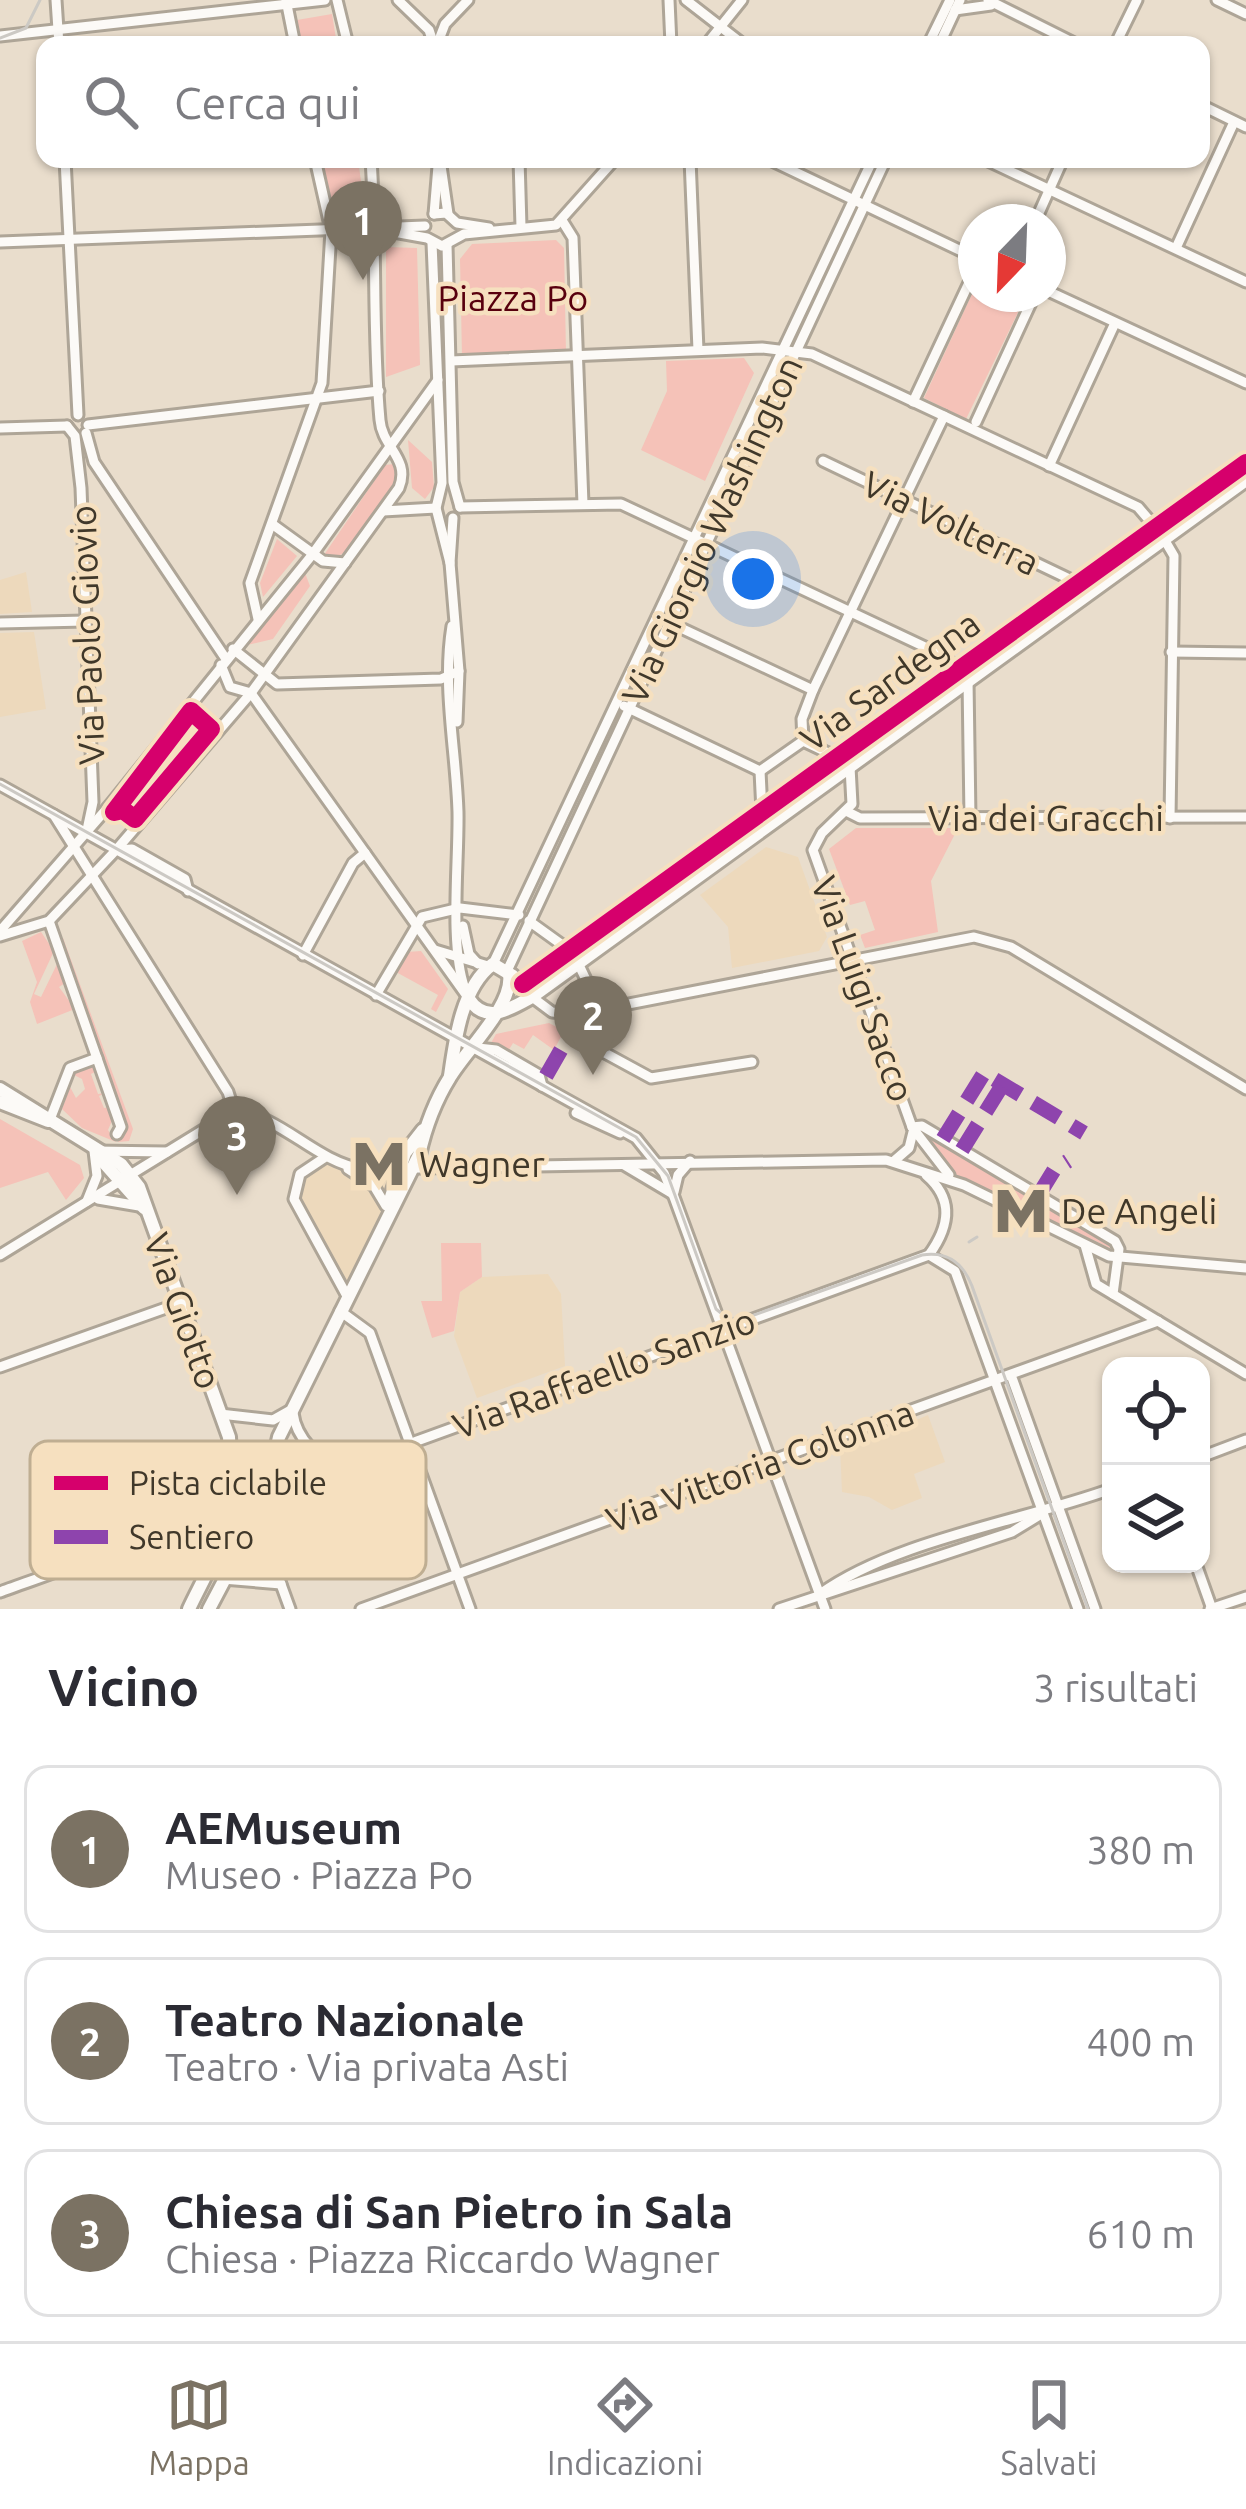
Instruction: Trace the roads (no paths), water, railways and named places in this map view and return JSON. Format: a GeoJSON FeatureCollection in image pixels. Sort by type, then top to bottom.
{"type":"FeatureCollection","features":[{"type":"Feature","properties":{"kind":"main road","name":"Via Sardegna"},"geometry":{"type":"LineString","coordinates":[[576,958],[1160,533],[1246,463]]}},
{"type":"Feature","properties":{"kind":"main road","name":"Via Sardegna"},"geometry":{"type":"LineString","coordinates":[[1160,533],[1246,480]]}},
{"type":"Feature","properties":{"kind":"main road"},"geometry":{"type":"LineString","coordinates":[[523,984],[576,958]]}},
{"type":"Feature","properties":{"kind":"main road"},"geometry":{"type":"LineString","coordinates":[[470,999],[479,1011],[492,1014],[532,997],[576,958]]}},
{"type":"Feature","properties":{"kind":"main road"},"geometry":{"type":"LineString","coordinates":[[449,1077],[456,1039],[486,964],[508,972],[532,997]]}},
{"type":"Feature","properties":{"kind":"main road"},"geometry":{"type":"LineString","coordinates":[[278,1441],[449,1077],[506,996],[508,972]]}},
{"type":"Feature","properties":{"kind":"main road"},"geometry":{"type":"LineString","coordinates":[[0,1089],[94,1151],[125,1178]]}},
{"type":"Feature","properties":{"kind":"main road"},"geometry":{"type":"LineString","coordinates":[[0,1102],[50,1122]]}},
{"type":"Feature","properties":{"kind":"main road","name":"Via Giotto"},"geometry":{"type":"LineString","coordinates":[[125,1178],[145,1209],[229,1437]]}},
{"type":"Feature","properties":{"kind":"main road"},"geometry":{"type":"LineString","coordinates":[[229,1437],[233,1441]]}},
{"type":"Feature","properties":{"kind":"main road"},"geometry":{"type":"LineString","coordinates":[[229,1437],[229,1441]]}},
{"type":"Feature","properties":{"kind":"main road"},"geometry":{"type":"LineString","coordinates":[[275,1441],[279,1437]]}},
{"type":"Feature","properties":{"kind":"main road"},"geometry":{"type":"LineString","coordinates":[[189,1609],[203,1579]]}},
{"type":"Feature","properties":{"kind":"main road"},"geometry":{"type":"LineString","coordinates":[[209,1609],[223,1580]]}},
{"type":"Feature","properties":{"kind":"street"},"geometry":{"type":"LineString","coordinates":[[56,0],[58,36]]}},
{"type":"Feature","properties":{"kind":"street"},"geometry":{"type":"LineString","coordinates":[[0,36],[325,0]]}},
{"type":"Feature","properties":{"kind":"street"},"geometry":{"type":"LineString","coordinates":[[337,0],[346,36]]}},
{"type":"Feature","properties":{"kind":"street"},"geometry":{"type":"LineString","coordinates":[[398,0],[431,36]]}},
{"type":"Feature","properties":{"kind":"street"},"geometry":{"type":"LineString","coordinates":[[440,36],[468,0]]}},
{"type":"Feature","properties":{"kind":"street"},"geometry":{"type":"LineString","coordinates":[[669,0],[671,36]]}},
{"type":"Feature","properties":{"kind":"street"},"geometry":{"type":"LineString","coordinates":[[686,0],[730,36]]}},
{"type":"Feature","properties":{"kind":"street"},"geometry":{"type":"LineString","coordinates":[[713,36],[742,0]]}},
{"type":"Feature","properties":{"kind":"street"},"geometry":{"type":"LineString","coordinates":[[1119,36],[1137,0]]}},
{"type":"Feature","properties":{"kind":"street"},"geometry":{"type":"LineString","coordinates":[[1217,0],[1246,14]]}},
{"type":"Feature","properties":{"kind":"street"},"geometry":{"type":"LineString","coordinates":[[287,2],[293,36]]}},
{"type":"Feature","properties":{"kind":"street"},"geometry":{"type":"LineString","coordinates":[[955,4],[990,2],[1060,36]]}},
{"type":"Feature","properties":{"kind":"street"},"geometry":{"type":"LineString","coordinates":[[934,36],[955,4]]}},
{"type":"Feature","properties":{"kind":"street"},"geometry":{"type":"LineString","coordinates":[[943,36],[955,4]]}},
{"type":"Feature","properties":{"kind":"street"},"geometry":{"type":"LineString","coordinates":[[423,23],[445,24]]}},
{"type":"Feature","properties":{"kind":"street"},"geometry":{"type":"LineString","coordinates":[[1210,110],[1246,127]]}},
{"type":"Feature","properties":{"kind":"street"},"geometry":{"type":"LineString","coordinates":[[1176,248],[1234,122]]}},
{"type":"Feature","properties":{"kind":"street"},"geometry":{"type":"LineString","coordinates":[[66,168],[78,415],[83,432],[94,462],[227,657],[277,684],[446,679],[459,671]]}},
{"type":"Feature","properties":{"kind":"street"},"geometry":{"type":"LineString","coordinates":[[258,619],[250,583],[319,394],[331,230],[317,168]]}},
{"type":"Feature","properties":{"kind":"street"},"geometry":{"type":"LineString","coordinates":[[0,934],[49,921],[117,850],[264,676],[403,478],[381,427],[377,230],[371,168]]}},
{"type":"Feature","properties":{"kind":"street"},"geometry":{"type":"LineString","coordinates":[[439,168],[428,236],[438,380],[439,507],[450,563]]}},
{"type":"Feature","properties":{"kind":"street"},"geometry":{"type":"LineString","coordinates":[[441,168],[448,214],[458,223],[493,229]]}},
{"type":"Feature","properties":{"kind":"street"},"geometry":{"type":"LineString","coordinates":[[519,168],[521,227]]}},
{"type":"Feature","properties":{"kind":"street"},"geometry":{"type":"LineString","coordinates":[[447,245],[457,237],[493,229],[563,221],[607,168]]}},
{"type":"Feature","properties":{"kind":"street"},"geometry":{"type":"LineString","coordinates":[[690,168],[698,350]]}},
{"type":"Feature","properties":{"kind":"street"},"geometry":{"type":"LineString","coordinates":[[787,168],[958,249]]}},
{"type":"Feature","properties":{"kind":"street","name":"Via Giorgio Washington"},"geometry":{"type":"LineString","coordinates":[[860,202],[870,168]]}},
{"type":"Feature","properties":{"kind":"street","name":"Via Giorgio Washington"},"geometry":{"type":"LineString","coordinates":[[524,918],[789,351],[881,168]]}},
{"type":"Feature","properties":{"kind":"street"},"geometry":{"type":"LineString","coordinates":[[1003,168],[1246,282]]}},
{"type":"Feature","properties":{"kind":"street"},"geometry":{"type":"LineString","coordinates":[[1043,204],[1059,168]]}},
{"type":"Feature","properties":{"kind":"street"},"geometry":{"type":"LineString","coordinates":[[434,214],[448,214]]}},
{"type":"Feature","properties":{"kind":"street"},"geometry":{"type":"LineString","coordinates":[[563,221],[573,238],[583,504]]}},
{"type":"Feature","properties":{"kind":"street"},"geometry":{"type":"LineString","coordinates":[[457,237],[458,223]]}},
{"type":"Feature","properties":{"kind":"street"},"geometry":{"type":"LineString","coordinates":[[0,242],[377,230],[428,236],[447,245]]}},
{"type":"Feature","properties":{"kind":"street"},"geometry":{"type":"LineString","coordinates":[[447,245],[458,502],[450,563],[459,671],[455,733],[458,960],[470,999]]}},
{"type":"Feature","properties":{"kind":"street"},"geometry":{"type":"LineString","coordinates":[[1066,300],[1246,383]]}},
{"type":"Feature","properties":{"kind":"street"},"geometry":{"type":"LineString","coordinates":[[914,402],[958,307]]}},
{"type":"Feature","properties":{"kind":"street"},"geometry":{"type":"LineString","coordinates":[[975,426],[1027,312]]}},
{"type":"Feature","properties":{"kind":"street"},"geometry":{"type":"LineString","coordinates":[[1049,466],[1115,323]]}},
{"type":"Feature","properties":{"kind":"street"},"geometry":{"type":"LineString","coordinates":[[452,361],[698,350],[812,355],[975,426],[1140,508],[1174,556],[1170,818]]}},
{"type":"Feature","properties":{"kind":"street"},"geometry":{"type":"LineString","coordinates":[[0,934],[312,555],[438,380]]}},
{"type":"Feature","properties":{"kind":"street"},"geometry":{"type":"LineString","coordinates":[[0,428],[67,426],[83,432],[319,394],[379,391]]}},
{"type":"Feature","properties":{"kind":"street"},"geometry":{"type":"LineString","coordinates":[[67,426],[78,415]]}},
{"type":"Feature","properties":{"kind":"street"},"geometry":{"type":"LineString","coordinates":[[803,741],[802,719],[813,690],[944,416]]}},
{"type":"Feature","properties":{"kind":"street","name":"Via Paolo Giovio"},"geometry":{"type":"LineString","coordinates":[[83,432],[79,465],[93,802],[86,834]]}},
{"type":"Feature","properties":{"kind":"street","name":"Via Volterra"},"geometry":{"type":"LineString","coordinates":[[823,461],[1084,588]]}},
{"type":"Feature","properties":{"kind":"street"},"geometry":{"type":"LineString","coordinates":[[79,465],[94,462]]}},
{"type":"Feature","properties":{"kind":"street"},"geometry":{"type":"LineString","coordinates":[[382,511],[458,502],[620,503],[942,655],[964,675],[973,737],[970,818]]}},
{"type":"Feature","properties":{"kind":"street"},"geometry":{"type":"LineString","coordinates":[[439,507],[453,518]]}},
{"type":"Feature","properties":{"kind":"street"},"geometry":{"type":"LineString","coordinates":[[272,524],[312,555],[329,564],[345,563]]}},
{"type":"Feature","properties":{"kind":"street"},"geometry":{"type":"LineString","coordinates":[[0,623],[86,620]]}},
{"type":"Feature","properties":{"kind":"street"},"geometry":{"type":"LineString","coordinates":[[664,620],[813,690]]}},
{"type":"Feature","properties":{"kind":"street"},"geometry":{"type":"LineString","coordinates":[[452,626],[446,679],[455,733]]}},
{"type":"Feature","properties":{"kind":"street"},"geometry":{"type":"LineString","coordinates":[[1172,652],[1246,653]]}},
{"type":"Feature","properties":{"kind":"street"},"geometry":{"type":"LineString","coordinates":[[227,657],[230,687],[251,692],[470,999]]}},
{"type":"Feature","properties":{"kind":"street"},"geometry":{"type":"LineString","coordinates":[[623,705],[760,770]]}},
{"type":"Feature","properties":{"kind":"street"},"geometry":{"type":"LineString","coordinates":[[803,741],[846,763],[848,812]]}},
{"type":"Feature","properties":{"kind":"street"},"geometry":{"type":"LineString","coordinates":[[760,770],[803,741]]}},
{"type":"Feature","properties":{"kind":"street"},"geometry":{"type":"LineString","coordinates":[[760,770],[766,819]]}},
{"type":"Feature","properties":{"kind":"street"},"geometry":{"type":"LineString","coordinates":[[0,785],[625,1133],[656,1162],[674,1197],[825,1609]]}},
{"type":"Feature","properties":{"kind":"street","name":"Via dei Gracchi"},"geometry":{"type":"LineString","coordinates":[[848,812],[860,818],[1246,817]]}},
{"type":"Feature","properties":{"kind":"street","name":"Via Luigi Sacco"},"geometry":{"type":"LineString","coordinates":[[848,812],[822,833],[813,850],[912,1127],[928,1154],[964,1185]]}},
{"type":"Feature","properties":{"kind":"street"},"geometry":{"type":"LineString","coordinates":[[54,814],[227,1092],[234,1111]]}},
{"type":"Feature","properties":{"kind":"street"},"geometry":{"type":"LineString","coordinates":[[117,850],[131,848],[185,879],[188,891]]}},
{"type":"Feature","properties":{"kind":"street"},"geometry":{"type":"LineString","coordinates":[[303,955],[353,863],[365,853]]}},
{"type":"Feature","properties":{"kind":"street"},"geometry":{"type":"LineString","coordinates":[[164,876],[169,887],[202,905],[212,904]]}},
{"type":"Feature","properties":{"kind":"street"},"geometry":{"type":"LineString","coordinates":[[460,908],[466,947],[486,964]]}},
{"type":"Feature","properties":{"kind":"street"},"geometry":{"type":"LineString","coordinates":[[376,995],[414,924],[430,914],[460,908],[524,918],[576,958],[600,1009]]}},
{"type":"Feature","properties":{"kind":"street"},"geometry":{"type":"LineString","coordinates":[[486,964],[524,918]]}},
{"type":"Feature","properties":{"kind":"street"},"geometry":{"type":"LineString","coordinates":[[508,972],[524,918]]}},
{"type":"Feature","properties":{"kind":"street"},"geometry":{"type":"LineString","coordinates":[[49,921],[116,1115]]}},
{"type":"Feature","properties":{"kind":"street"},"geometry":{"type":"LineString","coordinates":[[532,997],[552,1012],[577,1014],[957,936],[994,940],[1246,1089]]}},
{"type":"Feature","properties":{"kind":"street"},"geometry":{"type":"LineString","coordinates":[[430,947],[458,960],[486,964]]}},
{"type":"Feature","properties":{"kind":"street"},"geometry":{"type":"LineString","coordinates":[[577,1014],[570,1034],[651,1078],[752,1062]]}},
{"type":"Feature","properties":{"kind":"street"},"geometry":{"type":"LineString","coordinates":[[50,1122],[70,1068],[97,1058]]}},
{"type":"Feature","properties":{"kind":"street"},"geometry":{"type":"LineString","coordinates":[[0,1255],[234,1111],[254,1116],[343,1166],[374,1186],[388,1210]]}},
{"type":"Feature","properties":{"kind":"street"},"geometry":{"type":"LineString","coordinates":[[894,1161],[909,1148],[912,1127],[922,1126],[1115,1241],[1112,1294]]}},
{"type":"Feature","properties":{"kind":"street"},"geometry":{"type":"LineString","coordinates":[[87,1201],[97,1176],[94,1151],[167,1152]]}},
{"type":"Feature","properties":{"kind":"street"},"geometry":{"type":"LineString","coordinates":[[928,1154],[917,1158],[918,1168],[947,1201],[943,1229],[928,1255],[955,1270],[1078,1609]]}},
{"type":"Feature","properties":{"kind":"street"},"geometry":{"type":"LineString","coordinates":[[324,1159],[300,1174],[294,1198],[347,1296]]}},
{"type":"Feature","properties":{"kind":"street"},"geometry":{"type":"LineString","coordinates":[[674,1197],[678,1175],[690,1161]]}},
{"type":"Feature","properties":{"kind":"street"},"geometry":{"type":"LineString","coordinates":[[343,1166],[894,1161],[964,1185],[1085,1246],[1117,1257],[1246,1268]]}},
{"type":"Feature","properties":{"kind":"street"},"geometry":{"type":"LineString","coordinates":[[618,1164],[674,1197]]}},
{"type":"Feature","properties":{"kind":"street"},"geometry":{"type":"LineString","coordinates":[[87,1201],[117,1198],[145,1209]]}},
{"type":"Feature","properties":{"kind":"street"},"geometry":{"type":"LineString","coordinates":[[1085,1246],[1096,1284],[1246,1374]]}},
{"type":"Feature","properties":{"kind":"street","name":"Via Raffaello Sanzio"},"geometry":{"type":"LineString","coordinates":[[418,1441],[928,1255]]}},
{"type":"Feature","properties":{"kind":"street"},"geometry":{"type":"LineString","coordinates":[[0,1349],[3,1366],[181,1303]]}},
{"type":"Feature","properties":{"kind":"street"},"geometry":{"type":"LineString","coordinates":[[340,1312],[370,1333],[409,1441]]}},
{"type":"Feature","properties":{"kind":"street","name":"Via Vittoria Colonna"},"geometry":{"type":"LineString","coordinates":[[361,1609],[1158,1321]]}},
{"type":"Feature","properties":{"kind":"street"},"geometry":{"type":"LineString","coordinates":[[1010,1375],[1095,1609]]}},
{"type":"Feature","properties":{"kind":"street"},"geometry":{"type":"LineString","coordinates":[[220,1414],[273,1420],[293,1407],[296,1426],[307,1441]]}},
{"type":"Feature","properties":{"kind":"street"},"geometry":{"type":"LineString","coordinates":[[1210,1454],[1246,1441]]}},
{"type":"Feature","properties":{"kind":"street"},"geometry":{"type":"LineString","coordinates":[[426,1488],[470,1609]]}},
{"type":"Feature","properties":{"kind":"street"},"geometry":{"type":"LineString","coordinates":[[779,1609],[853,1575],[1008,1518],[1043,1513],[1102,1492]]}},
{"type":"Feature","properties":{"kind":"street"},"geometry":{"type":"LineString","coordinates":[[820,1594],[859,1587],[1012,1532],[1043,1513]]}},
{"type":"Feature","properties":{"kind":"street"},"geometry":{"type":"LineString","coordinates":[[1008,1518],[1012,1532]]}},
{"type":"Feature","properties":{"kind":"street"},"geometry":{"type":"LineString","coordinates":[[1199,1573],[1211,1609],[1246,1597]]}},
{"type":"Feature","properties":{"kind":"street"},"geometry":{"type":"LineString","coordinates":[[853,1575],[859,1587]]}},
{"type":"Feature","properties":{"kind":"street"},"geometry":{"type":"LineString","coordinates":[[0,1592],[34,1579]]}},
{"type":"Feature","properties":{"kind":"street"},"geometry":{"type":"LineString","coordinates":[[279,1579],[290,1609]]}},
{"type":"Feature","properties":{"kind":"street"},"geometry":{"type":"LineString","coordinates":[[223,1580],[281,1584]]}},
{"type":"Feature","properties":{"kind":"tram line"},"geometry":{"type":"LineString","coordinates":[[0,38],[26,28],[40,0]]}},
{"type":"Feature","properties":{"kind":"tram line"},"geometry":{"type":"LineString","coordinates":[[0,784],[636,1137],[668,1176],[716,1309],[727,1318],[743,1319],[922,1255],[953,1260],[972,1286],[1088,1609]]}},
{"type":"Feature","properties":{"kind":"tram line"},"geometry":{"type":"LineString","coordinates":[[969,1242],[977,1237]]}},
{"type":"Feature","properties":{"kind":"place","name":"AEMuseum"},"geometry":{"type":"Point","coordinates":[363,280]}},
{"type":"Feature","properties":{"kind":"place","name":"Teatro Nazionale"},"geometry":{"type":"Point","coordinates":[593,1075]}},
{"type":"Feature","properties":{"kind":"place","name":"Wagner"},"geometry":{"type":"Point","coordinates":[379,1164]}},
{"type":"Feature","properties":{"kind":"place","name":"Chiesa di San Pietro in Sala"},"geometry":{"type":"Point","coordinates":[237,1195]}},
{"type":"Feature","properties":{"kind":"place","name":"De Angeli"},"geometry":{"type":"Point","coordinates":[1021,1211]}},
{"type":"Feature","properties":{"kind":"park label","name":"Piazza Po"},"geometry":{"type":"Point","coordinates":[513,298]}}]}
